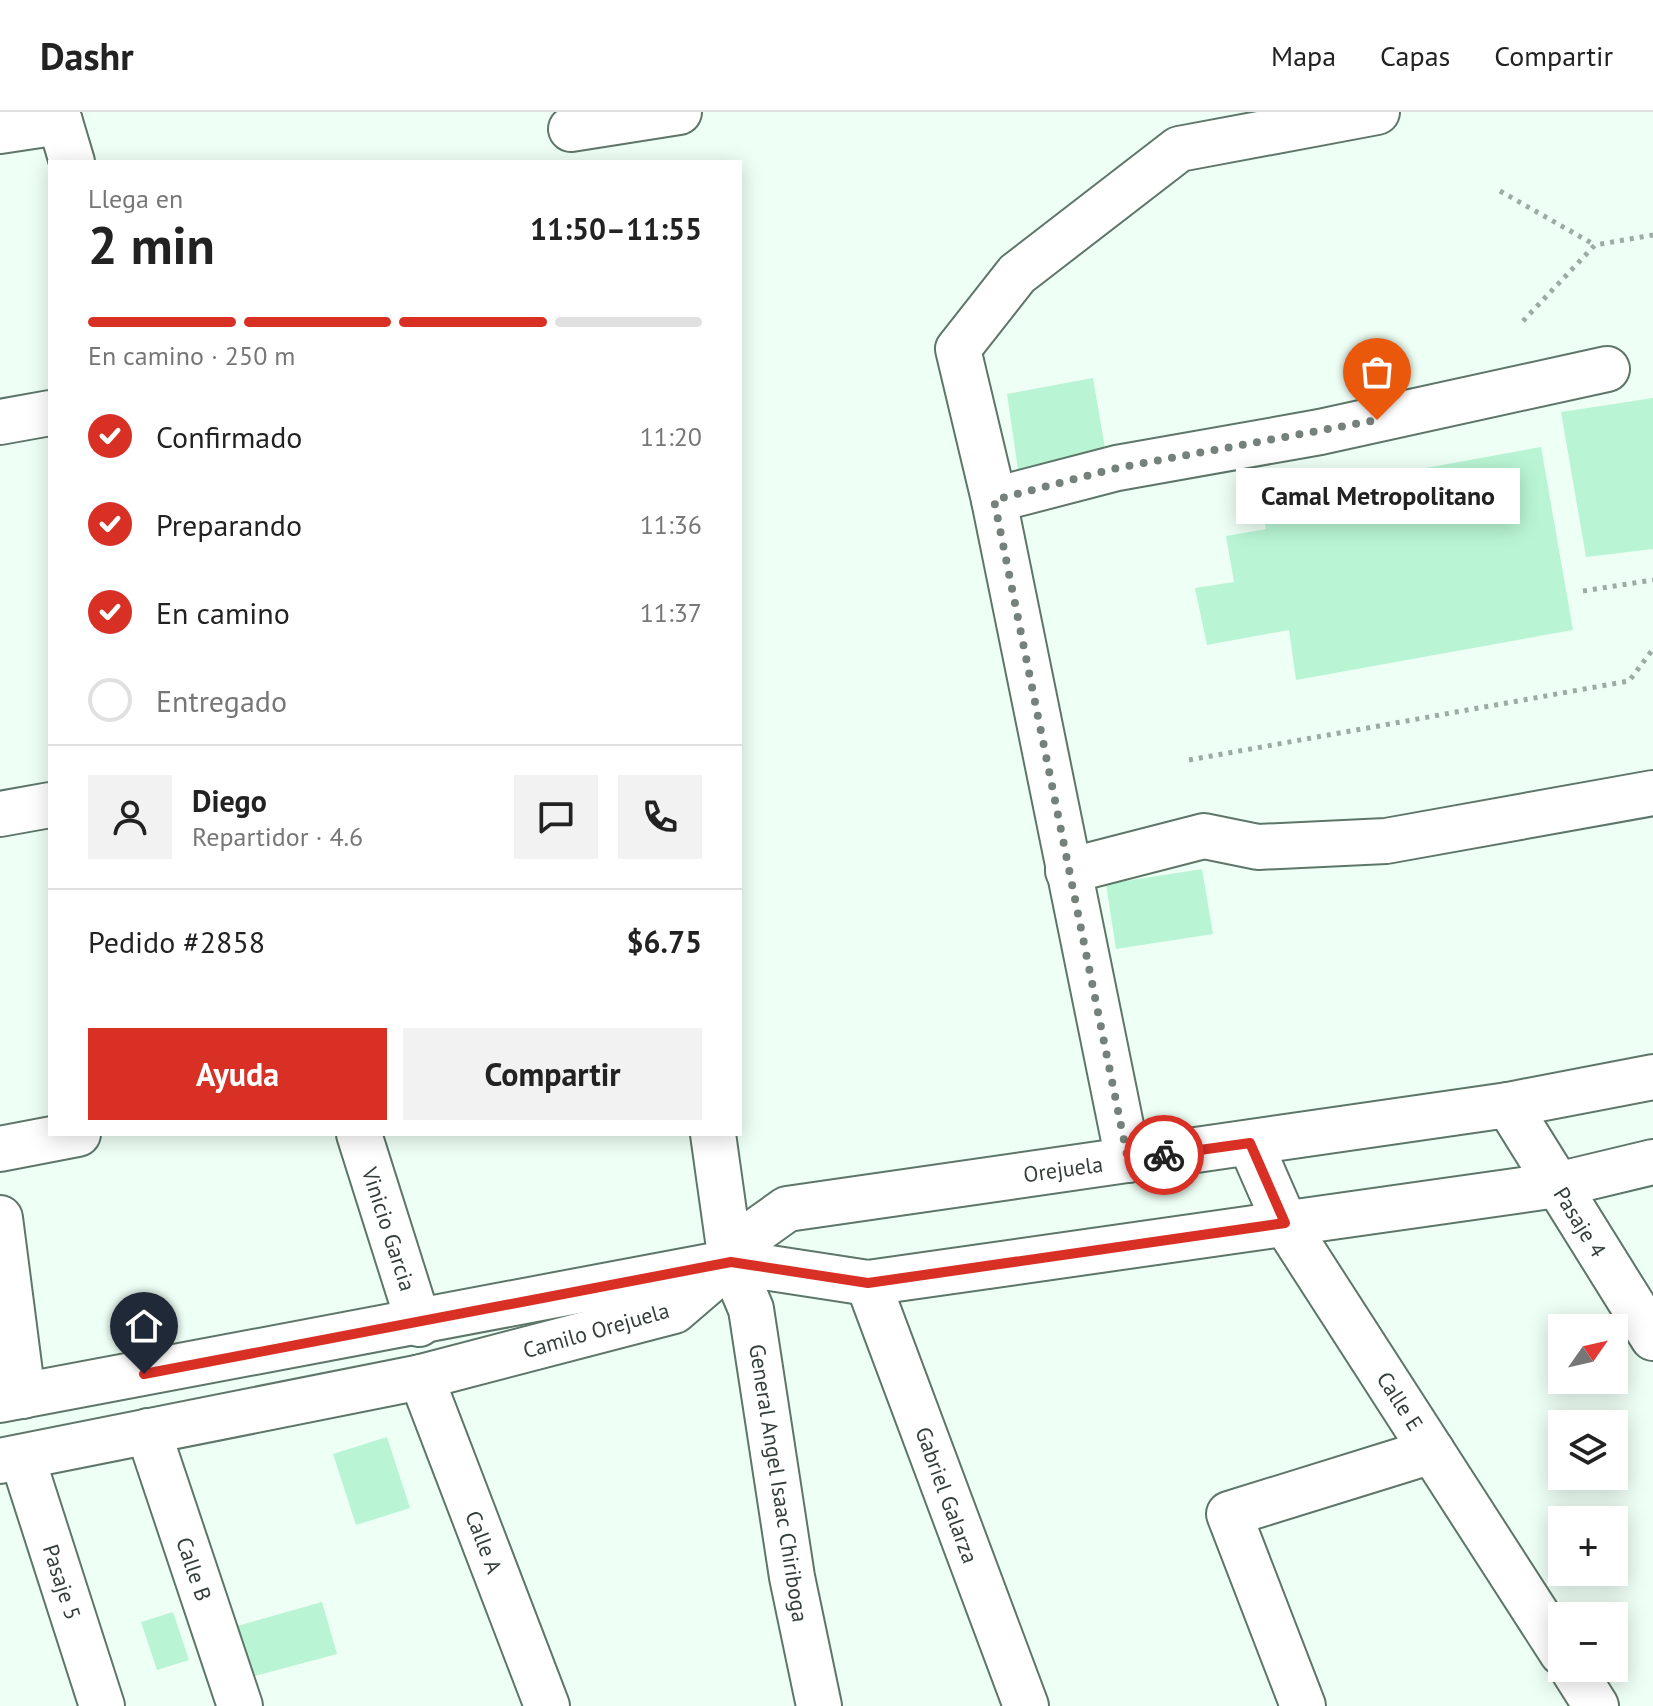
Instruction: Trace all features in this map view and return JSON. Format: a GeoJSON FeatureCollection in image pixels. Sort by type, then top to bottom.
{"type":"FeatureCollection","features":[{"type":"Feature","properties":{"kind":"street"},"geometry":{"type":"LineString","coordinates":[[572,134],[679,112]]}},
{"type":"Feature","properties":{"kind":"street"},"geometry":{"type":"LineString","coordinates":[[1128,1160],[994,500],[958,349],[1017,274],[1179,149],[1377,112]]}},
{"type":"Feature","properties":{"kind":"street"},"geometry":{"type":"LineString","coordinates":[[0,131],[63,132]]}},
{"type":"Feature","properties":{"kind":"street"},"geometry":{"type":"LineString","coordinates":[[994,500],[1117,468],[1320,432],[1607,369]]}},
{"type":"Feature","properties":{"kind":"street"},"geometry":{"type":"LineString","coordinates":[[0,422],[48,413]]}},
{"type":"Feature","properties":{"kind":"street"},"geometry":{"type":"LineString","coordinates":[[1068,871],[1204,836],[1258,847],[1386,841],[1653,793]]}},
{"type":"Feature","properties":{"kind":"street"},"geometry":{"type":"LineString","coordinates":[[0,814],[48,805]]}},
{"type":"Feature","properties":{"kind":"street","name":"Orejuela"},"geometry":{"type":"LineString","coordinates":[[731,1262],[759,1229],[787,1209],[1508,1105],[1653,1077]]}},
{"type":"Feature","properties":{"kind":"street","name":"Pasaje 4"},"geometry":{"type":"LineString","coordinates":[[1508,1105],[1653,1338]]}},
{"type":"Feature","properties":{"kind":"street"},"geometry":{"type":"LineString","coordinates":[[0,1149],[68,1136]]}},
{"type":"Feature","properties":{"kind":"street","name":"Vinicio Garcia"},"geometry":{"type":"LineString","coordinates":[[360,1136],[419,1324]]}},
{"type":"Feature","properties":{"kind":"street"},"geometry":{"type":"LineString","coordinates":[[713,1136],[731,1262],[868,1283],[1557,1185],[1653,1162]]}},
{"type":"Feature","properties":{"kind":"street","name":"Calle E"},"geometry":{"type":"LineString","coordinates":[[1250,1143],[1285,1223],[1548,1631]]}},
{"type":"Feature","properties":{"kind":"street"},"geometry":{"type":"LineString","coordinates":[[0,1218],[11,1398]]}},
{"type":"Feature","properties":{"kind":"street","name":"Camilo Orejuela"},"geometry":{"type":"LineString","coordinates":[[11,1398],[419,1324],[731,1262]]}},
{"type":"Feature","properties":{"kind":"street","name":"Camilo Orejuela"},"geometry":{"type":"LineString","coordinates":[[11,1459],[421,1377],[674,1311],[731,1262]]}},
{"type":"Feature","properties":{"kind":"street","name":"General Angel Isaac Chiriboga"},"geometry":{"type":"LineString","coordinates":[[731,1262],[751,1309],[792,1577],[819,1706]]}},
{"type":"Feature","properties":{"kind":"street","name":"Gabriel Galarza"},"geometry":{"type":"LineString","coordinates":[[868,1283],[1026,1706]]}},
{"type":"Feature","properties":{"kind":"street","name":"Calle A"},"geometry":{"type":"LineString","coordinates":[[421,1377],[547,1706]]}},
{"type":"Feature","properties":{"kind":"street","name":"Calle B"},"geometry":{"type":"LineString","coordinates":[[148,1431],[240,1706]]}},
{"type":"Feature","properties":{"kind":"street"},"geometry":{"type":"LineString","coordinates":[[1303,1706],[1229,1514],[1432,1451]]}},
{"type":"Feature","properties":{"kind":"street","name":"Pasaje 5"},"geometry":{"type":"LineString","coordinates":[[11,1459],[102,1706]]}},
{"type":"Feature","properties":{"kind":"street"},"geometry":{"type":"LineString","coordinates":[[1581,1682],[1596,1706]]}},
{"type":"Feature","properties":{"kind":"path"},"geometry":{"type":"LineString","coordinates":[[1500,191],[1595,245]]}},
{"type":"Feature","properties":{"kind":"path"},"geometry":{"type":"LineString","coordinates":[[1523,321],[1595,245],[1650,236]]}},
{"type":"Feature","properties":{"kind":"path"},"geometry":{"type":"LineString","coordinates":[[1583,591],[1653,580]]}},
{"type":"Feature","properties":{"kind":"path"},"geometry":{"type":"LineString","coordinates":[[1189,760],[1629,681],[1653,649]]}},
{"type":"Feature","properties":{"kind":"building"},"geometry":{"type":"Polygon","coordinates":[[[1093,378],[1106,454],[1018,470],[1007,394],[1093,378]]]}},
{"type":"Feature","properties":{"kind":"building"},"geometry":{"type":"Polygon","coordinates":[[[1653,398],[1653,549],[1586,557],[1561,412],[1653,398]]]}},
{"type":"Feature","properties":{"kind":"building"},"geometry":{"type":"Polygon","coordinates":[[[1541,447],[1573,630],[1296,680],[1289,630],[1207,645],[1195,588],[1234,582],[1226,536],[1266,529],[1260,498],[1541,447]]]}},
{"type":"Feature","properties":{"kind":"building"},"geometry":{"type":"Polygon","coordinates":[[[1202,869],[1213,934],[1116,949],[1106,884],[1202,869]]]}},
{"type":"Feature","properties":{"kind":"building"},"geometry":{"type":"Polygon","coordinates":[[[387,1437],[410,1508],[356,1525],[333,1454],[387,1437]]]}},
{"type":"Feature","properties":{"kind":"building"},"geometry":{"type":"Polygon","coordinates":[[[322,1602],[337,1654],[251,1677],[237,1626],[322,1602]]]}},
{"type":"Feature","properties":{"kind":"building"},"geometry":{"type":"Polygon","coordinates":[[[173,1612],[189,1660],[157,1670],[141,1622],[173,1612]]]}},
{"type":"Feature","properties":{"kind":"way so far"},"geometry":{"type":"LineString","coordinates":[[1164,1155],[1128,1160],[994,500],[1117,468],[1377,420]]}},
{"type":"Feature","properties":{"kind":"place","name":"Camal Metropolitano"},"geometry":{"type":"Point","coordinates":[1377,420]}},
{"type":"Feature","properties":{"kind":"route"},"geometry":{"type":"LineString","coordinates":[[144,1374],[419,1324],[731,1262],[868,1283],[1285,1223],[1250,1143],[1164,1155]]}}]}
